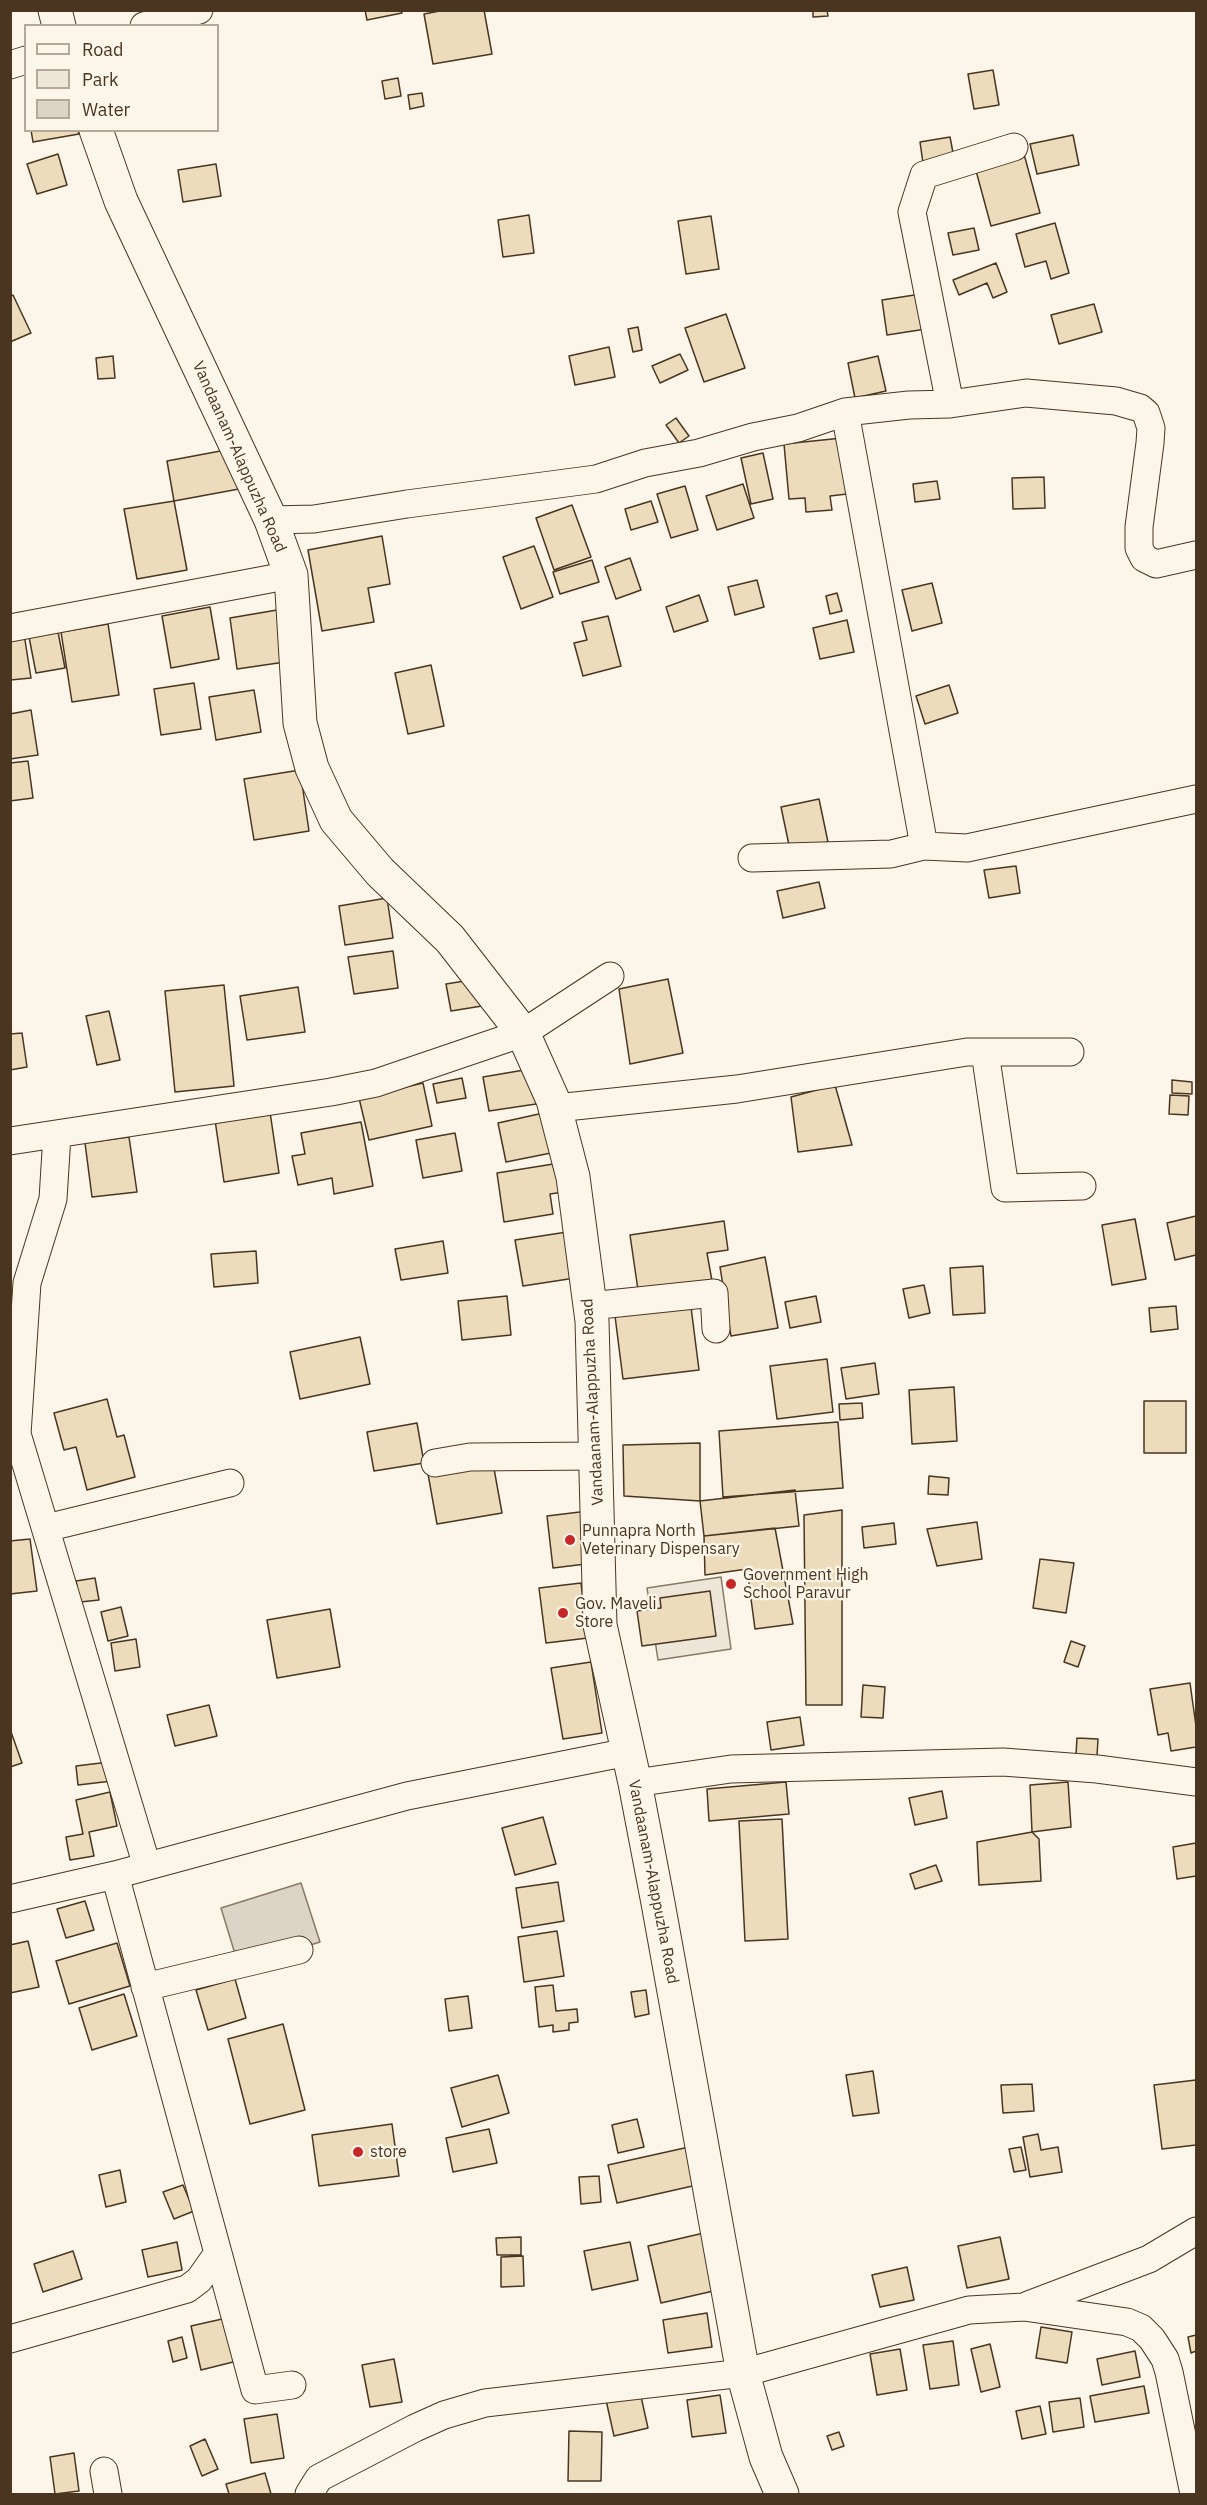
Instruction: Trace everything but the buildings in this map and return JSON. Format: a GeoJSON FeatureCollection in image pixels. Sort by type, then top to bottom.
{"type":"FeatureCollection","features":[{"type":"Feature","properties":{"kind":"main road","name":"Vandaanam-Alappuzha Road"},"geometry":{"type":"LineString","coordinates":[[97,132],[121,201],[271,520],[291,575],[300,723],[312,768],[336,820],[380,872],[450,939],[524,1034],[556,1108],[573,1177],[590,1306],[597,1456],[600,1626],[632,1768],[743,2373],[766,2457],[782,2494]]}},
{"type":"Feature","properties":{"kind":"street"},"geometry":{"type":"LineString","coordinates":[[151,24],[199,10]]}},
{"type":"Feature","properties":{"kind":"street"},"geometry":{"type":"LineString","coordinates":[[950,404],[912,212],[924,175],[1014,147]]}},
{"type":"Feature","properties":{"kind":"street"},"geometry":{"type":"LineString","coordinates":[[271,520],[314,519],[596,479],[645,463],[699,453],[753,437],[798,428],[845,412],[909,405],[950,404],[1026,393],[1116,401],[1140,408],[1146,413],[1151,428],[1139,527],[1139,548],[1144,558],[1156,564],[1197,555]]}},
{"type":"Feature","properties":{"kind":"street"},"geometry":{"type":"LineString","coordinates":[[845,412],[924,846]]}},
{"type":"Feature","properties":{"kind":"street"},"geometry":{"type":"LineString","coordinates":[[10,628],[291,575]]}},
{"type":"Feature","properties":{"kind":"street"},"geometry":{"type":"LineString","coordinates":[[752,858],[891,854],[924,846],[968,848],[1197,799]]}},
{"type":"Feature","properties":{"kind":"street"},"geometry":{"type":"LineString","coordinates":[[10,1141],[331,1092],[376,1083],[524,1034],[610,976]]}},
{"type":"Feature","properties":{"kind":"street"},"geometry":{"type":"LineString","coordinates":[[556,1108],[737,1089],[967,1052],[1070,1052]]}},
{"type":"Feature","properties":{"kind":"street"},"geometry":{"type":"LineString","coordinates":[[985,1052],[1005,1188],[1082,1186]]}},
{"type":"Feature","properties":{"kind":"street"},"geometry":{"type":"LineString","coordinates":[[57,1135],[53,1199],[27,1283],[14,1434],[46,1528],[147,1866]]}},
{"type":"Feature","properties":{"kind":"street"},"geometry":{"type":"LineString","coordinates":[[590,1306],[714,1293],[716,1329]]}},
{"type":"Feature","properties":{"kind":"street"},"geometry":{"type":"LineString","coordinates":[[435,1463],[470,1457],[597,1456]]}},
{"type":"Feature","properties":{"kind":"street"},"geometry":{"type":"LineString","coordinates":[[46,1528],[230,1483]]}},
{"type":"Feature","properties":{"kind":"street"},"geometry":{"type":"LineString","coordinates":[[10,1899],[115,1875],[407,1796],[632,1768],[731,1769],[1003,1762],[1097,1769],[1197,1782]]}},
{"type":"Feature","properties":{"kind":"street"},"geometry":{"type":"LineString","coordinates":[[115,1875],[255,2390],[292,2385]]}},
{"type":"Feature","properties":{"kind":"street"},"geometry":{"type":"LineString","coordinates":[[145,1987],[299,1950]]}},
{"type":"Feature","properties":{"kind":"street"},"geometry":{"type":"LineString","coordinates":[[1024,2307],[1149,2259],[1197,2231]]}},
{"type":"Feature","properties":{"kind":"street"},"geometry":{"type":"LineString","coordinates":[[10,2339],[187,2289],[199,2280],[218,2253]]}},
{"type":"Feature","properties":{"kind":"street"},"geometry":{"type":"LineString","coordinates":[[309,2494],[319,2478],[404,2434],[444,2415],[485,2403],[743,2373],[969,2310],[1024,2307],[1127,2322],[1141,2328],[1152,2338],[1165,2359],[1169,2372],[1194,2494]]}},
{"type":"Feature","properties":{"kind":"green space"},"geometry":{"type":"Polygon","coordinates":[[[721,1577],[731,1649],[658,1660],[647,1588],[721,1577]]]}},
{"type":"Feature","properties":{"kind":"water"},"geometry":{"type":"Polygon","coordinates":[[[301,1883],[320,1942],[239,1967],[221,1908],[301,1883]]]}},
{"type":"Feature","properties":{"kind":"place","name":"Punnapra North Veterinary Dispensary"},"geometry":{"type":"Point","coordinates":[570,1540]}},
{"type":"Feature","properties":{"kind":"place","name":"Government High School Paravur"},"geometry":{"type":"Point","coordinates":[731,1584]}},
{"type":"Feature","properties":{"kind":"place","name":"Gov. Maveli Store"},"geometry":{"type":"Point","coordinates":[563,1613]}},
{"type":"Feature","properties":{"kind":"place","name":"store"},"geometry":{"type":"Point","coordinates":[358,2152]}}]}
